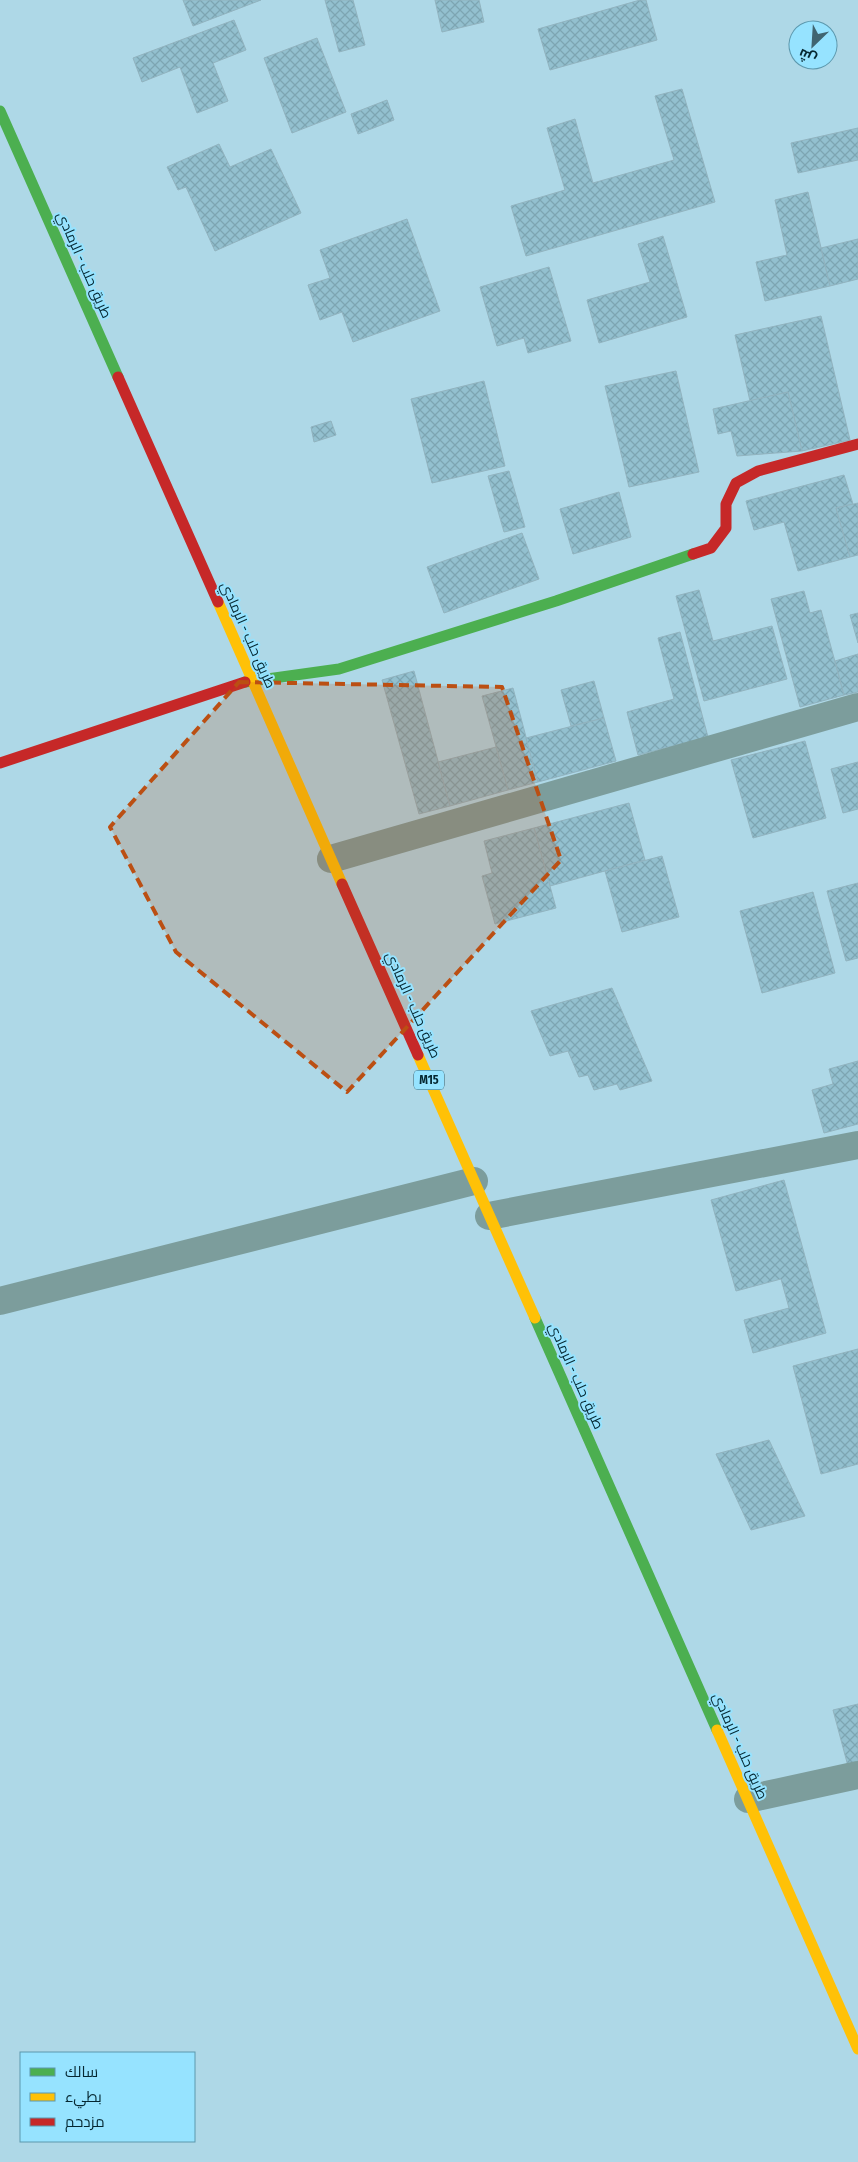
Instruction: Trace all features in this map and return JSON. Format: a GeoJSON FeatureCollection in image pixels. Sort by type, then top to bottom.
{"type":"FeatureCollection","features":[{"type":"Feature","properties":{"kind":"main road","name":"طريق حلب - الرمادي"},"geometry":{"type":"LineString","coordinates":[[0,111],[858,2049]]}},
{"type":"Feature","properties":{"kind":"main road"},"geometry":{"type":"LineString","coordinates":[[0,763],[252,680],[339,669],[556,601],[711,548],[726,528],[726,504],[736,483],[758,471],[858,444]]}},
{"type":"Feature","properties":{"kind":"street"},"geometry":{"type":"LineString","coordinates":[[332,859],[858,707]]}},
{"type":"Feature","properties":{"kind":"street"},"geometry":{"type":"LineString","coordinates":[[489,1216],[858,1145]]}},
{"type":"Feature","properties":{"kind":"street"},"geometry":{"type":"LineString","coordinates":[[0,1301],[474,1181]]}},
{"type":"Feature","properties":{"kind":"street"},"geometry":{"type":"LineString","coordinates":[[748,1800],[858,1775]]}},
{"type":"Feature","properties":{"kind":"highlighted area"},"geometry":{"type":"Polygon","coordinates":[[[239,682],[502,687],[561,860],[347,1092],[176,952],[110,827],[239,682]]]}},
{"type":"Feature","properties":{"kind":"building"},"geometry":{"type":"Polygon","coordinates":[[[183,0],[261,0],[193,26],[183,0]]]}},
{"type":"Feature","properties":{"kind":"building"},"geometry":{"type":"Polygon","coordinates":[[[325,0],[353,0],[365,45],[339,52],[325,0]]]}},
{"type":"Feature","properties":{"kind":"building"},"geometry":{"type":"Polygon","coordinates":[[[435,0],[479,0],[484,22],[442,32],[435,0]]]}},
{"type":"Feature","properties":{"kind":"building"},"geometry":{"type":"Polygon","coordinates":[[[640,0],[646,0],[657,40],[550,70],[538,29],[640,0]]]}},
{"type":"Feature","properties":{"kind":"building"},"geometry":{"type":"Polygon","coordinates":[[[234,20],[246,50],[213,63],[228,101],[197,113],[180,67],[142,82],[133,58],[234,20]]]}},
{"type":"Feature","properties":{"kind":"building"},"geometry":{"type":"Polygon","coordinates":[[[317,38],[346,112],[292,133],[264,58],[317,38]]]}},
{"type":"Feature","properties":{"kind":"building"},"geometry":{"type":"Polygon","coordinates":[[[682,89],[715,202],[526,256],[511,206],[565,190],[547,128],[575,119],[593,183],[674,160],[655,96],[682,89]]]}},
{"type":"Feature","properties":{"kind":"building"},"geometry":{"type":"Polygon","coordinates":[[[387,100],[394,120],[358,134],[351,114],[387,100]]]}},
{"type":"Feature","properties":{"kind":"building"},"geometry":{"type":"Polygon","coordinates":[[[858,128],[858,160],[798,173],[791,143],[858,128]]]}},
{"type":"Feature","properties":{"kind":"building"},"geometry":{"type":"Polygon","coordinates":[[[219,144],[230,167],[271,149],[301,213],[215,251],[186,187],[178,190],[167,167],[219,144]]]}},
{"type":"Feature","properties":{"kind":"building"},"geometry":{"type":"Polygon","coordinates":[[[808,192],[830,286],[765,301],[756,262],[787,255],[775,200],[808,192]]]}},
{"type":"Feature","properties":{"kind":"building"},"geometry":{"type":"Polygon","coordinates":[[[407,219],[440,311],[353,342],[342,312],[320,320],[308,285],[330,278],[320,250],[407,219]]]}},
{"type":"Feature","properties":{"kind":"building"},"geometry":{"type":"Polygon","coordinates":[[[663,236],[687,317],[599,343],[587,300],[650,282],[638,244],[663,236]]]}},
{"type":"Feature","properties":{"kind":"building"},"geometry":{"type":"Polygon","coordinates":[[[858,239],[858,279],[830,286],[821,248],[858,239]]]}},
{"type":"Feature","properties":{"kind":"building"},"geometry":{"type":"Polygon","coordinates":[[[549,267],[571,341],[528,353],[524,338],[497,346],[480,287],[549,267]]]}},
{"type":"Feature","properties":{"kind":"building"},"geometry":{"type":"Polygon","coordinates":[[[821,316],[850,440],[802,451],[788,392],[750,401],[735,335],[821,316]]]}},
{"type":"Feature","properties":{"kind":"building"},"geometry":{"type":"Polygon","coordinates":[[[676,371],[699,472],[629,487],[605,386],[676,371]]]}},
{"type":"Feature","properties":{"kind":"building"},"geometry":{"type":"Polygon","coordinates":[[[484,381],[505,466],[432,483],[411,399],[484,381]]]}},
{"type":"Feature","properties":{"kind":"building"},"geometry":{"type":"Polygon","coordinates":[[[788,392],[802,451],[737,456],[731,431],[718,434],[713,409],[788,392]]]}},
{"type":"Feature","properties":{"kind":"building"},"geometry":{"type":"Polygon","coordinates":[[[331,421],[336,435],[314,442],[311,427],[331,421]]]}},
{"type":"Feature","properties":{"kind":"building"},"geometry":{"type":"Polygon","coordinates":[[[509,471],[525,527],[504,532],[488,476],[509,471]]]}},
{"type":"Feature","properties":{"kind":"building"},"geometry":{"type":"Polygon","coordinates":[[[844,475],[853,504],[836,508],[850,557],[798,571],[784,522],[754,530],[746,501],[844,475]]]}},
{"type":"Feature","properties":{"kind":"building"},"geometry":{"type":"Polygon","coordinates":[[[619,492],[631,537],[573,554],[560,509],[619,492]]]}},
{"type":"Feature","properties":{"kind":"building"},"geometry":{"type":"Polygon","coordinates":[[[858,503],[858,555],[850,557],[836,508],[858,503]]]}},
{"type":"Feature","properties":{"kind":"building"},"geometry":{"type":"Polygon","coordinates":[[[522,533],[539,579],[444,613],[427,567],[522,533]]]}},
{"type":"Feature","properties":{"kind":"building"},"geometry":{"type":"Polygon","coordinates":[[[699,590],[713,641],[772,626],[787,679],[704,701],[676,596],[699,590]]]}},
{"type":"Feature","properties":{"kind":"building"},"geometry":{"type":"Polygon","coordinates":[[[804,591],[810,613],[821,610],[844,695],[800,707],[771,599],[804,591]]]}},
{"type":"Feature","properties":{"kind":"building"},"geometry":{"type":"Polygon","coordinates":[[[858,613],[858,643],[850,615],[858,613]]]}},
{"type":"Feature","properties":{"kind":"building"},"geometry":{"type":"Polygon","coordinates":[[[680,632],[708,737],[638,755],[627,712],[674,699],[658,638],[680,632]]]}},
{"type":"Feature","properties":{"kind":"building"},"geometry":{"type":"Polygon","coordinates":[[[858,654],[858,692],[844,695],[835,661],[858,654]]]}},
{"type":"Feature","properties":{"kind":"building"},"geometry":{"type":"Polygon","coordinates":[[[414,671],[450,806],[419,814],[382,680],[414,671]]]}},
{"type":"Feature","properties":{"kind":"building"},"geometry":{"type":"Polygon","coordinates":[[[594,681],[604,718],[571,726],[561,690],[594,681]]]}},
{"type":"Feature","properties":{"kind":"building"},"geometry":{"type":"Polygon","coordinates":[[[513,688],[538,782],[508,790],[482,696],[513,688]]]}},
{"type":"Feature","properties":{"kind":"building"},"geometry":{"type":"Polygon","coordinates":[[[604,718],[616,761],[538,782],[526,738],[604,718]]]}},
{"type":"Feature","properties":{"kind":"building"},"geometry":{"type":"Polygon","coordinates":[[[805,741],[826,818],[753,838],[731,760],[805,741]]]}},
{"type":"Feature","properties":{"kind":"building"},"geometry":{"type":"Polygon","coordinates":[[[496,747],[508,790],[450,806],[438,762],[496,747]]]}},
{"type":"Feature","properties":{"kind":"building"},"geometry":{"type":"Polygon","coordinates":[[[858,762],[858,809],[843,813],[831,769],[858,762]]]}},
{"type":"Feature","properties":{"kind":"building"},"geometry":{"type":"Polygon","coordinates":[[[629,803],[645,860],[550,886],[534,828],[629,803]]]}},
{"type":"Feature","properties":{"kind":"building"},"geometry":{"type":"Polygon","coordinates":[[[534,828],[556,908],[495,924],[482,876],[492,873],[484,841],[534,828]]]}},
{"type":"Feature","properties":{"kind":"building"},"geometry":{"type":"Polygon","coordinates":[[[662,856],[679,917],[622,932],[605,871],[662,856]]]}},
{"type":"Feature","properties":{"kind":"building"},"geometry":{"type":"Polygon","coordinates":[[[858,883],[858,958],[846,961],[827,891],[858,883]]]}},
{"type":"Feature","properties":{"kind":"building"},"geometry":{"type":"Polygon","coordinates":[[[813,892],[835,973],[762,993],[740,911],[813,892]]]}},
{"type":"Feature","properties":{"kind":"building"},"geometry":{"type":"Polygon","coordinates":[[[612,988],[652,1081],[620,1090],[617,1084],[594,1090],[588,1075],[579,1077],[568,1051],[550,1056],[531,1011],[612,988]]]}},
{"type":"Feature","properties":{"kind":"building"},"geometry":{"type":"Polygon","coordinates":[[[858,1061],[858,1124],[824,1133],[812,1090],[833,1084],[829,1069],[858,1061]]]}},
{"type":"Feature","properties":{"kind":"building"},"geometry":{"type":"Polygon","coordinates":[[[784,1180],[826,1333],[753,1353],[744,1320],[789,1308],[781,1279],[736,1291],[711,1200],[784,1180]]]}},
{"type":"Feature","properties":{"kind":"building"},"geometry":{"type":"Polygon","coordinates":[[[858,1349],[858,1464],[821,1474],[793,1366],[858,1349]]]}},
{"type":"Feature","properties":{"kind":"building"},"geometry":{"type":"Polygon","coordinates":[[[769,1440],[805,1516],[751,1530],[716,1454],[769,1440]]]}},
{"type":"Feature","properties":{"kind":"building"},"geometry":{"type":"Polygon","coordinates":[[[858,1704],[858,1767],[849,1770],[833,1710],[858,1704]]]}},
{"type":"Feature","properties":{"kind":"traffic: fast"},"geometry":{"type":"LineString","coordinates":[[0,111],[118,377]]}},
{"type":"Feature","properties":{"kind":"traffic: fast"},"geometry":{"type":"LineString","coordinates":[[245,682],[339,669],[556,601],[693,554]]}},
{"type":"Feature","properties":{"kind":"traffic: fast"},"geometry":{"type":"LineString","coordinates":[[535,1318],[717,1730]]}},
{"type":"Feature","properties":{"kind":"traffic: slow"},"geometry":{"type":"LineString","coordinates":[[218,602],[342,884]]}},
{"type":"Feature","properties":{"kind":"traffic: slow"},"geometry":{"type":"LineString","coordinates":[[418,1055],[535,1318]]}},
{"type":"Feature","properties":{"kind":"traffic: slow"},"geometry":{"type":"LineString","coordinates":[[717,1730],[858,2049]]}},
{"type":"Feature","properties":{"kind":"traffic: jam"},"geometry":{"type":"LineString","coordinates":[[118,377],[218,602]]}},
{"type":"Feature","properties":{"kind":"traffic: jam"},"geometry":{"type":"LineString","coordinates":[[693,554],[711,548],[726,528],[726,504],[736,483],[758,471],[858,444]]}},
{"type":"Feature","properties":{"kind":"traffic: jam"},"geometry":{"type":"LineString","coordinates":[[0,763],[245,682]]}},
{"type":"Feature","properties":{"kind":"traffic: jam"},"geometry":{"type":"LineString","coordinates":[[342,884],[418,1055]]}}]}
